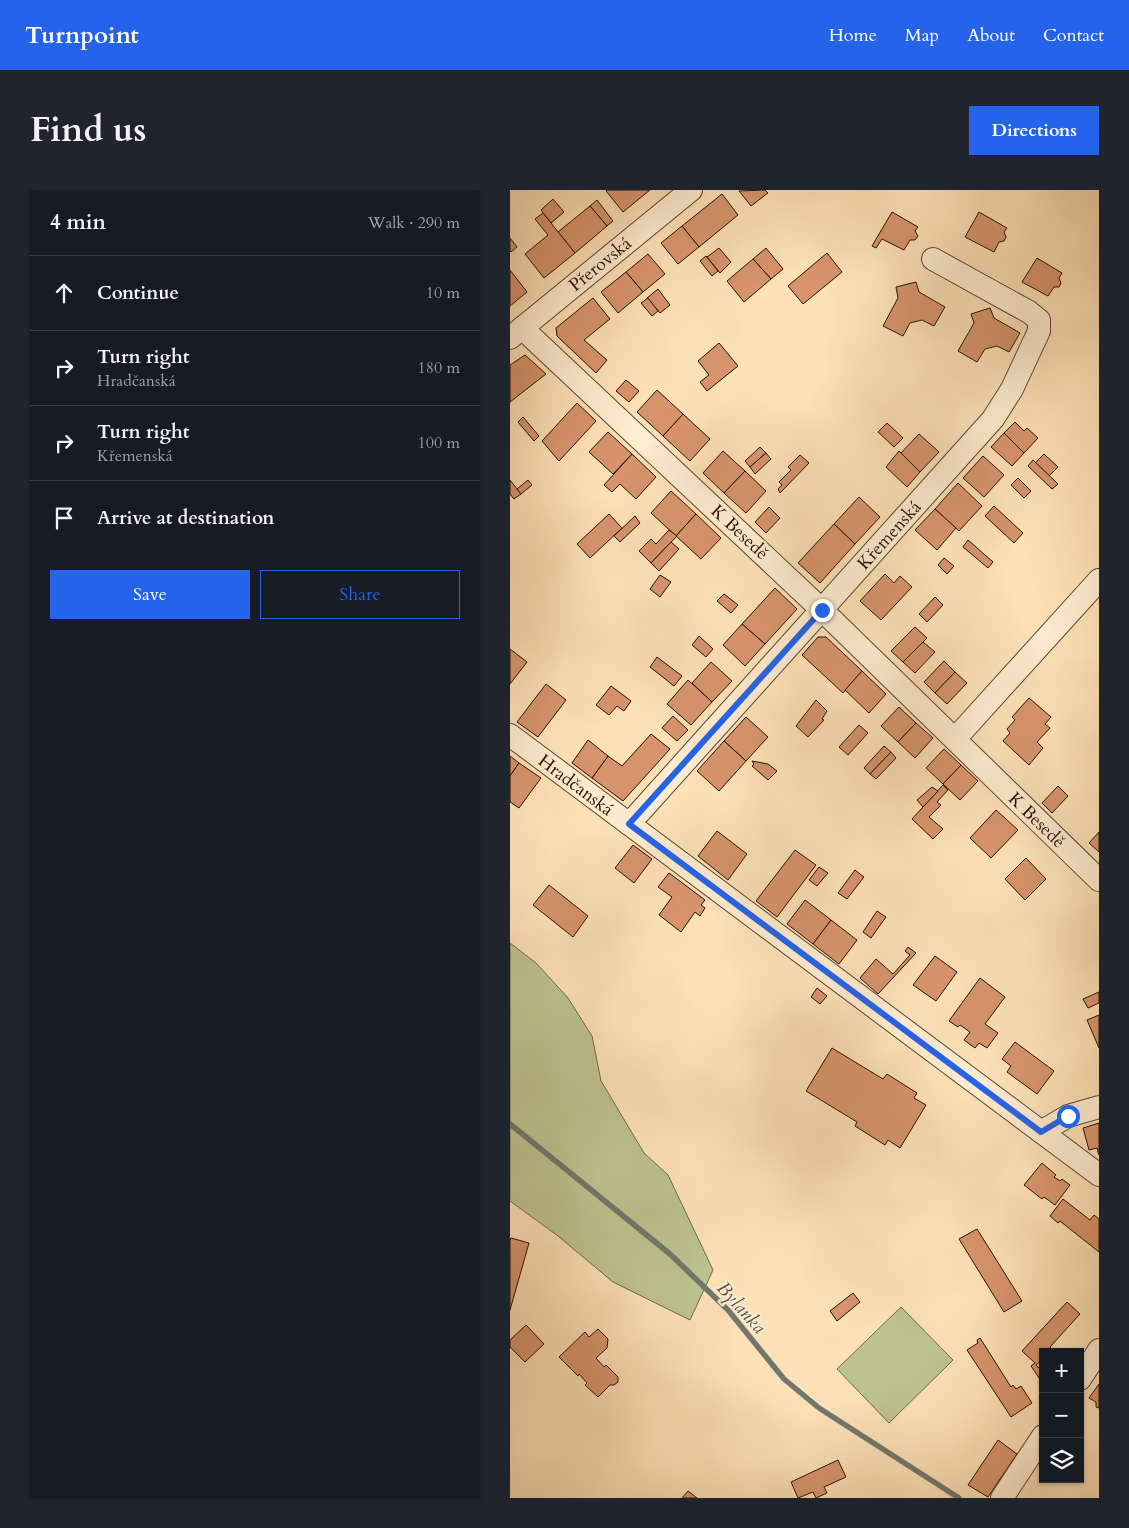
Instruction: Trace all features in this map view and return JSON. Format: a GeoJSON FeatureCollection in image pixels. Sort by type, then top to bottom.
{"type":"FeatureCollection","features":[{"type":"Feature","properties":{"kind":"street","name":"Přerovská"},"geometry":{"type":"LineString","coordinates":[[516,333],[691,190]]}},
{"type":"Feature","properties":{"kind":"street","name":"Křemenská"},"geometry":{"type":"LineString","coordinates":[[629,824],[993,419],[1012,389],[1039,330],[1039,320],[933,259]]}},
{"type":"Feature","properties":{"kind":"street","name":"K Besedě"},"geometry":{"type":"LineString","coordinates":[[516,333],[822,610],[1099,880]]}},
{"type":"Feature","properties":{"kind":"street"},"geometry":{"type":"LineString","coordinates":[[955,739],[1099,580]]}},
{"type":"Feature","properties":{"kind":"street","name":"Hradčanská"},"geometry":{"type":"LineString","coordinates":[[510,735],[1099,1175]]}},
{"type":"Feature","properties":{"kind":"street"},"geometry":{"type":"LineString","coordinates":[[1041,1132],[1068,1116],[1099,1107]]}},
{"type":"Feature","properties":{"kind":"street"},"geometry":{"type":"LineString","coordinates":[[1084,1372],[1099,1350]]}},
{"type":"Feature","properties":{"kind":"street"},"geometry":{"type":"LineString","coordinates":[[1002,1498],[1042,1438]]}},
{"type":"Feature","properties":{"kind":"green space"},"geometry":{"type":"Polygon","coordinates":[[[510,943],[536,963],[568,998],[592,1036],[601,1081],[644,1153],[668,1175],[713,1270],[690,1320],[613,1282],[558,1236],[510,1201],[510,943]]]}},
{"type":"Feature","properties":{"kind":"green space"},"geometry":{"type":"Polygon","coordinates":[[[901,1307],[953,1360],[889,1423],[837,1369],[901,1307]]]}},
{"type":"Feature","properties":{"kind":"building"},"geometry":{"type":"Polygon","coordinates":[[[607,190],[650,190],[623,212],[607,190]]]}},
{"type":"Feature","properties":{"kind":"building"},"geometry":{"type":"Polygon","coordinates":[[[765,190],[768,193],[751,206],[739,191],[765,190]]]}},
{"type":"Feature","properties":{"kind":"building"},"geometry":{"type":"Polygon","coordinates":[[[722,194],[738,215],[699,247],[682,226],[722,194]]]}},
{"type":"Feature","properties":{"kind":"building"},"geometry":{"type":"Polygon","coordinates":[[[553,199],[564,212],[551,223],[541,210],[553,199]]]}},
{"type":"Feature","properties":{"kind":"building"},"geometry":{"type":"Polygon","coordinates":[[[597,200],[613,221],[607,226],[590,206],[597,200]]]}},
{"type":"Feature","properties":{"kind":"building"},"geometry":{"type":"Polygon","coordinates":[[[590,206],[607,226],[575,253],[558,232],[590,206]]]}},
{"type":"Feature","properties":{"kind":"building"},"geometry":{"type":"Polygon","coordinates":[[[892,212],[918,227],[915,231],[918,236],[915,240],[910,240],[904,250],[882,239],[876,248],[872,246],[892,212]]]}},
{"type":"Feature","properties":{"kind":"building"},"geometry":{"type":"Polygon","coordinates":[[[979,212],[1007,228],[1004,232],[1006,237],[1004,241],[999,242],[994,252],[965,237],[979,212]]]}},
{"type":"Feature","properties":{"kind":"building"},"geometry":{"type":"Polygon","coordinates":[[[543,213],[575,253],[544,278],[525,254],[548,235],[535,219],[543,213]]]}},
{"type":"Feature","properties":{"kind":"building"},"geometry":{"type":"Polygon","coordinates":[[[682,226],[699,247],[678,264],[661,243],[682,226]]]}},
{"type":"Feature","properties":{"kind":"building"},"geometry":{"type":"Polygon","coordinates":[[[510,238],[517,247],[511,252],[510,251],[510,238]]]}},
{"type":"Feature","properties":{"kind":"building"},"geometry":{"type":"Polygon","coordinates":[[[719,248],[731,262],[720,273],[707,257],[719,248]]]}},
{"type":"Feature","properties":{"kind":"building"},"geometry":{"type":"Polygon","coordinates":[[[766,248],[783,269],[771,279],[753,259],[766,248]]]}},
{"type":"Feature","properties":{"kind":"building"},"geometry":{"type":"Polygon","coordinates":[[[827,253],[842,272],[803,304],[788,286],[827,253]]]}},
{"type":"Feature","properties":{"kind":"building"},"geometry":{"type":"Polygon","coordinates":[[[648,254],[665,274],[643,292],[626,272],[648,254]]]}},
{"type":"Feature","properties":{"kind":"building"},"geometry":{"type":"Polygon","coordinates":[[[706,256],[718,271],[712,276],[700,261],[706,256]]]}},
{"type":"Feature","properties":{"kind":"building"},"geometry":{"type":"Polygon","coordinates":[[[1037,258],[1062,273],[1059,278],[1061,283],[1059,287],[1054,287],[1048,296],[1022,282],[1037,258]]]}},
{"type":"Feature","properties":{"kind":"building"},"geometry":{"type":"Polygon","coordinates":[[[753,259],[771,279],[744,302],[727,281],[753,259]]]}},
{"type":"Feature","properties":{"kind":"building"},"geometry":{"type":"Polygon","coordinates":[[[510,270],[527,292],[510,306],[510,270]]]}},
{"type":"Feature","properties":{"kind":"building"},"geometry":{"type":"Polygon","coordinates":[[[626,272],[643,292],[618,313],[601,292],[626,272]]]}},
{"type":"Feature","properties":{"kind":"building"},"geometry":{"type":"Polygon","coordinates":[[[916,282],[919,292],[945,307],[934,326],[922,320],[910,323],[903,336],[883,326],[898,298],[896,287],[916,282]]]}},
{"type":"Feature","properties":{"kind":"building"},"geometry":{"type":"Polygon","coordinates":[[[658,289],[670,305],[660,313],[647,298],[658,289]]]}},
{"type":"Feature","properties":{"kind":"building"},"geometry":{"type":"Polygon","coordinates":[[[593,298],[610,319],[584,340],[607,360],[596,373],[557,336],[556,328],[593,298]]]}},
{"type":"Feature","properties":{"kind":"building"},"geometry":{"type":"Polygon","coordinates":[[[648,298],[658,311],[652,316],[641,303],[648,298]]]}},
{"type":"Feature","properties":{"kind":"building"},"geometry":{"type":"Polygon","coordinates":[[[990,308],[994,318],[1020,333],[1009,352],[997,346],[985,349],[977,362],[958,351],[974,323],[971,314],[990,308]]]}},
{"type":"Feature","properties":{"kind":"building"},"geometry":{"type":"Polygon","coordinates":[[[719,343],[738,366],[707,391],[700,382],[709,375],[698,361],[719,343]]]}},
{"type":"Feature","properties":{"kind":"building"},"geometry":{"type":"Polygon","coordinates":[[[525,355],[546,374],[510,402],[510,365],[525,355]]]}},
{"type":"Feature","properties":{"kind":"building"},"geometry":{"type":"Polygon","coordinates":[[[626,380],[639,391],[629,402],[616,391],[626,380]]]}},
{"type":"Feature","properties":{"kind":"building"},"geometry":{"type":"Polygon","coordinates":[[[657,390],[683,414],[663,436],[637,412],[657,390]]]}},
{"type":"Feature","properties":{"kind":"building"},"geometry":{"type":"Polygon","coordinates":[[[577,403],[596,421],[559,461],[542,441],[577,403]]]}},
{"type":"Feature","properties":{"kind":"building"},"geometry":{"type":"Polygon","coordinates":[[[683,414],[710,439],[690,461],[663,436],[683,414]]]}},
{"type":"Feature","properties":{"kind":"building"},"geometry":{"type":"Polygon","coordinates":[[[523,417],[539,436],[534,441],[518,422],[523,417]]]}},
{"type":"Feature","properties":{"kind":"building"},"geometry":{"type":"Polygon","coordinates":[[[1015,422],[1024,431],[1027,428],[1038,438],[1024,453],[1004,433],[1015,422]]]}},
{"type":"Feature","properties":{"kind":"building"},"geometry":{"type":"Polygon","coordinates":[[[887,423],[903,438],[894,447],[878,432],[887,423]]]}},
{"type":"Feature","properties":{"kind":"building"},"geometry":{"type":"Polygon","coordinates":[[[608,432],[632,454],[613,474],[589,452],[608,432]]]}},
{"type":"Feature","properties":{"kind":"building"},"geometry":{"type":"Polygon","coordinates":[[[1004,433],[1024,453],[1012,466],[991,447],[1004,433]]]}},
{"type":"Feature","properties":{"kind":"building"},"geometry":{"type":"Polygon","coordinates":[[[919,434],[939,452],[920,472],[901,453],[919,434]]]}},
{"type":"Feature","properties":{"kind":"building"},"geometry":{"type":"Polygon","coordinates":[[[760,447],[766,453],[750,467],[745,461],[760,447]]]}},
{"type":"Feature","properties":{"kind":"building"},"geometry":{"type":"Polygon","coordinates":[[[723,451],[745,471],[724,493],[703,473],[723,451]]]}},
{"type":"Feature","properties":{"kind":"building"},"geometry":{"type":"Polygon","coordinates":[[[899,451],[920,472],[907,487],[886,467],[899,451]]]}},
{"type":"Feature","properties":{"kind":"building"},"geometry":{"type":"Polygon","coordinates":[[[766,453],[771,459],[755,474],[750,467],[766,453]]]}},
{"type":"Feature","properties":{"kind":"building"},"geometry":{"type":"Polygon","coordinates":[[[632,454],[656,477],[636,499],[620,484],[612,492],[604,485],[632,454]]]}},
{"type":"Feature","properties":{"kind":"building"},"geometry":{"type":"Polygon","coordinates":[[[1044,454],[1058,467],[1049,476],[1035,463],[1044,454]]]}},
{"type":"Feature","properties":{"kind":"building"},"geometry":{"type":"Polygon","coordinates":[[[800,455],[809,463],[780,493],[778,489],[782,485],[779,482],[791,470],[788,467],[800,455]]]}},
{"type":"Feature","properties":{"kind":"building"},"geometry":{"type":"Polygon","coordinates":[[[983,456],[1004,475],[984,497],[963,478],[983,456]]]}},
{"type":"Feature","properties":{"kind":"building"},"geometry":{"type":"Polygon","coordinates":[[[1033,460],[1058,484],[1052,489],[1028,466],[1033,460]]]}},
{"type":"Feature","properties":{"kind":"building"},"geometry":{"type":"Polygon","coordinates":[[[745,471],[766,491],[746,513],[724,493],[745,471]]]}},
{"type":"Feature","properties":{"kind":"building"},"geometry":{"type":"Polygon","coordinates":[[[1018,478],[1031,491],[1024,498],[1011,485],[1018,478]]]}},
{"type":"Feature","properties":{"kind":"building"},"geometry":{"type":"Polygon","coordinates":[[[510,480],[521,494],[514,499],[510,494],[510,480]]]}},
{"type":"Feature","properties":{"kind":"building"},"geometry":{"type":"Polygon","coordinates":[[[528,480],[532,485],[521,494],[517,489],[528,480]]]}},
{"type":"Feature","properties":{"kind":"building"},"geometry":{"type":"Polygon","coordinates":[[[958,483],[982,506],[959,531],[935,509],[958,483]]]}},
{"type":"Feature","properties":{"kind":"building"},"geometry":{"type":"Polygon","coordinates":[[[671,491],[696,514],[676,536],[651,513],[671,491]]]}},
{"type":"Feature","properties":{"kind":"building"},"geometry":{"type":"Polygon","coordinates":[[[859,497],[880,517],[855,544],[834,524],[859,497]]]}},
{"type":"Feature","properties":{"kind":"building"},"geometry":{"type":"Polygon","coordinates":[[[994,506],[1023,533],[1014,543],[985,516],[994,506]]]}},
{"type":"Feature","properties":{"kind":"building"},"geometry":{"type":"Polygon","coordinates":[[[769,507],[780,518],[766,533],[755,522],[769,507]]]}},
{"type":"Feature","properties":{"kind":"building"},"geometry":{"type":"Polygon","coordinates":[[[935,509],[956,528],[937,550],[915,530],[935,509]]]}},
{"type":"Feature","properties":{"kind":"building"},"geometry":{"type":"Polygon","coordinates":[[[609,514],[622,528],[590,558],[577,544],[609,514]]]}},
{"type":"Feature","properties":{"kind":"building"},"geometry":{"type":"Polygon","coordinates":[[[696,514],[721,538],[701,559],[676,536],[696,514]]]}},
{"type":"Feature","properties":{"kind":"building"},"geometry":{"type":"Polygon","coordinates":[[[635,516],[640,523],[620,542],[614,536],[635,516]]]}},
{"type":"Feature","properties":{"kind":"building"},"geometry":{"type":"Polygon","coordinates":[[[834,524],[855,544],[820,583],[798,563],[834,524]]]}},
{"type":"Feature","properties":{"kind":"building"},"geometry":{"type":"Polygon","coordinates":[[[669,530],[677,536],[651,563],[639,551],[651,539],[656,544],[669,530]]]}},
{"type":"Feature","properties":{"kind":"building"},"geometry":{"type":"Polygon","coordinates":[[[968,540],[993,562],[988,568],[963,547],[968,540]]]}},
{"type":"Feature","properties":{"kind":"building"},"geometry":{"type":"Polygon","coordinates":[[[671,542],[679,549],[659,571],[651,563],[671,542]]]}},
{"type":"Feature","properties":{"kind":"building"},"geometry":{"type":"Polygon","coordinates":[[[944,558],[954,566],[947,574],[938,565],[944,558]]]}},
{"type":"Feature","properties":{"kind":"building"},"geometry":{"type":"Polygon","coordinates":[[[885,574],[894,583],[900,576],[912,587],[881,620],[860,601],[885,574]]]}},
{"type":"Feature","properties":{"kind":"building"},"geometry":{"type":"Polygon","coordinates":[[[660,575],[671,582],[660,597],[650,589],[660,575]]]}},
{"type":"Feature","properties":{"kind":"building"},"geometry":{"type":"Polygon","coordinates":[[[775,588],[797,609],[765,644],[742,624],[775,588]]]}},
{"type":"Feature","properties":{"kind":"building"},"geometry":{"type":"Polygon","coordinates":[[[724,594],[738,605],[731,613],[717,601],[724,594]]]}},
{"type":"Feature","properties":{"kind":"building"},"geometry":{"type":"Polygon","coordinates":[[[935,597],[943,605],[927,622],[919,614],[935,597]]]}},
{"type":"Feature","properties":{"kind":"building"},"geometry":{"type":"Polygon","coordinates":[[[742,624],[765,644],[745,666],[723,645],[742,624]]]}},
{"type":"Feature","properties":{"kind":"building"},"geometry":{"type":"Polygon","coordinates":[[[915,627],[927,638],[903,662],[891,651],[915,627]]]}},
{"type":"Feature","properties":{"kind":"building"},"geometry":{"type":"Polygon","coordinates":[[[699,636],[713,649],[706,657],[692,645],[699,636]]]}},
{"type":"Feature","properties":{"kind":"building"},"geometry":{"type":"Polygon","coordinates":[[[818,637],[826,637],[862,671],[843,693],[802,655],[818,637]]]}},
{"type":"Feature","properties":{"kind":"building"},"geometry":{"type":"Polygon","coordinates":[[[923,642],[935,652],[915,673],[903,662],[923,642]]]}},
{"type":"Feature","properties":{"kind":"building"},"geometry":{"type":"Polygon","coordinates":[[[510,649],[527,662],[510,684],[510,649]]]}},
{"type":"Feature","properties":{"kind":"building"},"geometry":{"type":"Polygon","coordinates":[[[657,657],[682,676],[674,686],[650,667],[657,657]]]}},
{"type":"Feature","properties":{"kind":"building"},"geometry":{"type":"Polygon","coordinates":[[[944,661],[955,672],[935,693],[924,682],[944,661]]]}},
{"type":"Feature","properties":{"kind":"building"},"geometry":{"type":"Polygon","coordinates":[[[711,662],[732,681],[712,702],[692,683],[711,662]]]}},
{"type":"Feature","properties":{"kind":"building"},"geometry":{"type":"Polygon","coordinates":[[[862,671],[886,694],[869,713],[845,690],[862,671]]]}},
{"type":"Feature","properties":{"kind":"building"},"geometry":{"type":"Polygon","coordinates":[[[955,672],[967,683],[947,704],[935,693],[955,672]]]}},
{"type":"Feature","properties":{"kind":"building"},"geometry":{"type":"Polygon","coordinates":[[[688,680],[712,702],[691,725],[667,704],[688,680]]]}},
{"type":"Feature","properties":{"kind":"building"},"geometry":{"type":"Polygon","coordinates":[[[546,684],[566,700],[538,737],[517,722],[546,684]]]}},
{"type":"Feature","properties":{"kind":"building"},"geometry":{"type":"Polygon","coordinates":[[[611,686],[631,701],[624,711],[617,706],[609,715],[596,705],[611,686]]]}},
{"type":"Feature","properties":{"kind":"building"},"geometry":{"type":"Polygon","coordinates":[[[1029,698],[1051,717],[1045,724],[1050,728],[1037,742],[1043,748],[1029,765],[1003,741],[1010,733],[1007,729],[1015,720],[1012,717],[1029,698]]]}},
{"type":"Feature","properties":{"kind":"building"},"geometry":{"type":"Polygon","coordinates":[[[816,700],[827,711],[822,719],[824,720],[808,737],[796,726],[816,700]]]}},
{"type":"Feature","properties":{"kind":"building"},"geometry":{"type":"Polygon","coordinates":[[[899,707],[916,723],[898,742],[881,726],[899,707]]]}},
{"type":"Feature","properties":{"kind":"building"},"geometry":{"type":"Polygon","coordinates":[[[673,716],[688,730],[677,741],[662,728],[673,716]]]}},
{"type":"Feature","properties":{"kind":"building"},"geometry":{"type":"Polygon","coordinates":[[[746,717],[768,737],[746,761],[724,741],[746,717]]]}},
{"type":"Feature","properties":{"kind":"building"},"geometry":{"type":"Polygon","coordinates":[[[916,723],[933,738],[915,758],[898,742],[916,723]]]}},
{"type":"Feature","properties":{"kind":"building"},"geometry":{"type":"Polygon","coordinates":[[[859,725],[868,733],[848,755],[839,747],[859,725]]]}},
{"type":"Feature","properties":{"kind":"building"},"geometry":{"type":"Polygon","coordinates":[[[651,734],[670,749],[623,801],[592,778],[608,756],[622,766],[651,734]]]}},
{"type":"Feature","properties":{"kind":"building"},"geometry":{"type":"Polygon","coordinates":[[[588,740],[608,756],[592,778],[572,763],[588,740]]]}},
{"type":"Feature","properties":{"kind":"building"},"geometry":{"type":"Polygon","coordinates":[[[724,741],[746,761],[719,791],[697,771],[724,741]]]}},
{"type":"Feature","properties":{"kind":"building"},"geometry":{"type":"Polygon","coordinates":[[[884,746],[891,752],[870,774],[864,768],[884,746]]]}},
{"type":"Feature","properties":{"kind":"building"},"geometry":{"type":"Polygon","coordinates":[[[944,749],[961,765],[943,784],[926,768],[944,749]]]}},
{"type":"Feature","properties":{"kind":"building"},"geometry":{"type":"Polygon","coordinates":[[[891,752],[896,758],[876,779],[870,774],[891,752]]]}},
{"type":"Feature","properties":{"kind":"building"},"geometry":{"type":"Polygon","coordinates":[[[510,756],[519,763],[510,776],[510,756]]]}},
{"type":"Feature","properties":{"kind":"building"},"geometry":{"type":"Polygon","coordinates":[[[752,761],[768,764],[777,771],[768,780],[752,766],[754,764],[752,761]]]}},
{"type":"Feature","properties":{"kind":"building"},"geometry":{"type":"Polygon","coordinates":[[[519,763],[541,778],[519,808],[510,802],[510,776],[519,763]]]}},
{"type":"Feature","properties":{"kind":"building"},"geometry":{"type":"Polygon","coordinates":[[[961,765],[978,781],[960,800],[943,784],[961,765]]]}},
{"type":"Feature","properties":{"kind":"building"},"geometry":{"type":"Polygon","coordinates":[[[943,785],[948,790],[937,802],[941,805],[929,817],[943,829],[933,839],[912,819],[943,785]]]}},
{"type":"Feature","properties":{"kind":"building"},"geometry":{"type":"Polygon","coordinates":[[[1058,786],[1068,796],[1052,813],[1042,803],[1058,786]]]}},
{"type":"Feature","properties":{"kind":"building"},"geometry":{"type":"Polygon","coordinates":[[[932,787],[938,791],[923,807],[917,800],[932,787]]]}},
{"type":"Feature","properties":{"kind":"building"},"geometry":{"type":"Polygon","coordinates":[[[996,810],[1018,830],[991,858],[970,838],[996,810]]]}},
{"type":"Feature","properties":{"kind":"building"},"geometry":{"type":"Polygon","coordinates":[[[717,831],[747,854],[728,880],[698,856],[717,831]]]}},
{"type":"Feature","properties":{"kind":"building"},"geometry":{"type":"Polygon","coordinates":[[[1099,832],[1099,852],[1089,843],[1099,832]]]}},
{"type":"Feature","properties":{"kind":"building"},"geometry":{"type":"Polygon","coordinates":[[[633,845],[652,859],[634,883],[615,868],[633,845]]]}},
{"type":"Feature","properties":{"kind":"building"},"geometry":{"type":"Polygon","coordinates":[[[795,850],[816,865],[777,917],[756,901],[795,850]]]}},
{"type":"Feature","properties":{"kind":"building"},"geometry":{"type":"Polygon","coordinates":[[[1026,858],[1046,879],[1025,900],[1005,879],[1026,858]]]}},
{"type":"Feature","properties":{"kind":"building"},"geometry":{"type":"Polygon","coordinates":[[[819,867],[828,873],[817,886],[809,880],[819,867]]]}},
{"type":"Feature","properties":{"kind":"building"},"geometry":{"type":"Polygon","coordinates":[[[855,870],[864,877],[847,899],[838,893],[855,870]]]}},
{"type":"Feature","properties":{"kind":"building"},"geometry":{"type":"Polygon","coordinates":[[[669,873],[705,900],[701,905],[705,908],[700,916],[695,912],[681,932],[659,915],[672,897],[658,887],[669,873]]]}},
{"type":"Feature","properties":{"kind":"building"},"geometry":{"type":"Polygon","coordinates":[[[549,885],[588,916],[573,937],[533,905],[549,885]]]}},
{"type":"Feature","properties":{"kind":"building"},"geometry":{"type":"Polygon","coordinates":[[[805,900],[831,920],[813,944],[787,924],[805,900]]]}},
{"type":"Feature","properties":{"kind":"building"},"geometry":{"type":"Polygon","coordinates":[[[877,911],[886,917],[871,938],[863,932],[877,911]]]}},
{"type":"Feature","properties":{"kind":"building"},"geometry":{"type":"Polygon","coordinates":[[[831,920],[857,940],[839,964],[813,944],[831,920]]]}},
{"type":"Feature","properties":{"kind":"building"},"geometry":{"type":"Polygon","coordinates":[[[908,947],[916,953],[878,994],[860,978],[876,959],[893,974],[910,955],[905,951],[908,947]]]}},
{"type":"Feature","properties":{"kind":"building"},"geometry":{"type":"Polygon","coordinates":[[[935,956],[957,972],[936,1001],[913,985],[935,956]]]}},
{"type":"Feature","properties":{"kind":"building"},"geometry":{"type":"Polygon","coordinates":[[[980,978],[1005,997],[985,1024],[998,1033],[987,1048],[979,1043],[975,1048],[964,1040],[970,1032],[960,1025],[958,1027],[949,1021],[980,978]]]}},
{"type":"Feature","properties":{"kind":"building"},"geometry":{"type":"Polygon","coordinates":[[[817,988],[827,996],[820,1004],[811,997],[817,988]]]}},
{"type":"Feature","properties":{"kind":"building"},"geometry":{"type":"Polygon","coordinates":[[[1099,992],[1099,1003],[1088,1008],[1083,999],[1099,992]]]}},
{"type":"Feature","properties":{"kind":"building"},"geometry":{"type":"Polygon","coordinates":[[[1099,1015],[1099,1048],[1087,1020],[1099,1015]]]}},
{"type":"Feature","properties":{"kind":"building"},"geometry":{"type":"Polygon","coordinates":[[[1015,1042],[1054,1071],[1037,1094],[1007,1072],[1011,1066],[1002,1059],[1015,1042]]]}},
{"type":"Feature","properties":{"kind":"building"},"geometry":{"type":"Polygon","coordinates":[[[832,1048],[883,1079],[887,1074],[917,1093],[914,1098],[926,1105],[900,1148],[888,1140],[885,1145],[855,1126],[857,1122],[806,1091],[832,1048]]]}},
{"type":"Feature","properties":{"kind":"building"},"geometry":{"type":"Polygon","coordinates":[[[1099,1123],[1099,1155],[1097,1148],[1089,1150],[1083,1128],[1099,1123]]]}},
{"type":"Feature","properties":{"kind":"building"},"geometry":{"type":"Polygon","coordinates":[[[1042,1163],[1056,1175],[1054,1177],[1060,1181],[1062,1179],[1070,1185],[1055,1205],[1044,1197],[1042,1199],[1024,1185],[1042,1163]]]}},
{"type":"Feature","properties":{"kind":"building"},"geometry":{"type":"Polygon","coordinates":[[[1063,1199],[1090,1220],[1094,1215],[1099,1219],[1099,1252],[1060,1221],[1058,1223],[1050,1216],[1063,1199]]]}},
{"type":"Feature","properties":{"kind":"building"},"geometry":{"type":"Polygon","coordinates":[[[977,1229],[1022,1301],[1004,1312],[959,1239],[977,1229]]]}},
{"type":"Feature","properties":{"kind":"building"},"geometry":{"type":"Polygon","coordinates":[[[511,1238],[529,1243],[510,1310],[510,1241],[511,1238]]]}},
{"type":"Feature","properties":{"kind":"building"},"geometry":{"type":"Polygon","coordinates":[[[853,1293],[860,1302],[837,1321],[830,1311],[853,1293]]]}},
{"type":"Feature","properties":{"kind":"building"},"geometry":{"type":"Polygon","coordinates":[[[1067,1302],[1080,1314],[1051,1348],[1039,1348],[1039,1362],[1036,1365],[1039,1368],[1039,1378],[1031,1366],[1035,1363],[1022,1351],[1067,1302]]]}},
{"type":"Feature","properties":{"kind":"building"},"geometry":{"type":"Polygon","coordinates":[[[526,1325],[544,1344],[525,1362],[510,1347],[510,1340],[526,1325]]]}},
{"type":"Feature","properties":{"kind":"building"},"geometry":{"type":"Polygon","coordinates":[[[598,1329],[608,1339],[607,1348],[596,1358],[604,1367],[606,1365],[618,1377],[618,1382],[610,1385],[598,1397],[585,1385],[587,1383],[579,1374],[578,1376],[559,1357],[585,1332],[589,1337],[598,1329]]]}},
{"type":"Feature","properties":{"kind":"building"},"geometry":{"type":"Polygon","coordinates":[[[980,1338],[1011,1387],[1013,1385],[1016,1389],[1021,1386],[1032,1403],[1011,1417],[967,1350],[978,1343],[977,1340],[980,1338]]]}},
{"type":"Feature","properties":{"kind":"building"},"geometry":{"type":"Polygon","coordinates":[[[1099,1384],[1099,1408],[1096,1407],[1096,1402],[1089,1398],[1099,1384]]]}},
{"type":"Feature","properties":{"kind":"building"},"geometry":{"type":"Polygon","coordinates":[[[998,1440],[1017,1454],[988,1497],[968,1485],[998,1440]]]}},
{"type":"Feature","properties":{"kind":"building"},"geometry":{"type":"Polygon","coordinates":[[[838,1460],[846,1477],[824,1487],[827,1493],[816,1498],[813,1492],[798,1498],[791,1482],[838,1460]]]}},
{"type":"Feature","properties":{"kind":"building"},"geometry":{"type":"Polygon","coordinates":[[[688,1491],[697,1498],[682,1498],[688,1491]]]}},
{"type":"Feature","properties":{"kind":"waterway","name":"Bylanka"},"geometry":{"type":"LineString","coordinates":[[510,1124],[670,1254],[728,1310],[784,1379],[819,1408],[959,1498]]}},
{"type":"Feature","properties":{"kind":"route"},"geometry":{"type":"LineString","coordinates":[[822,610],[629,824],[1041,1132],[1068,1116]]}}]}
